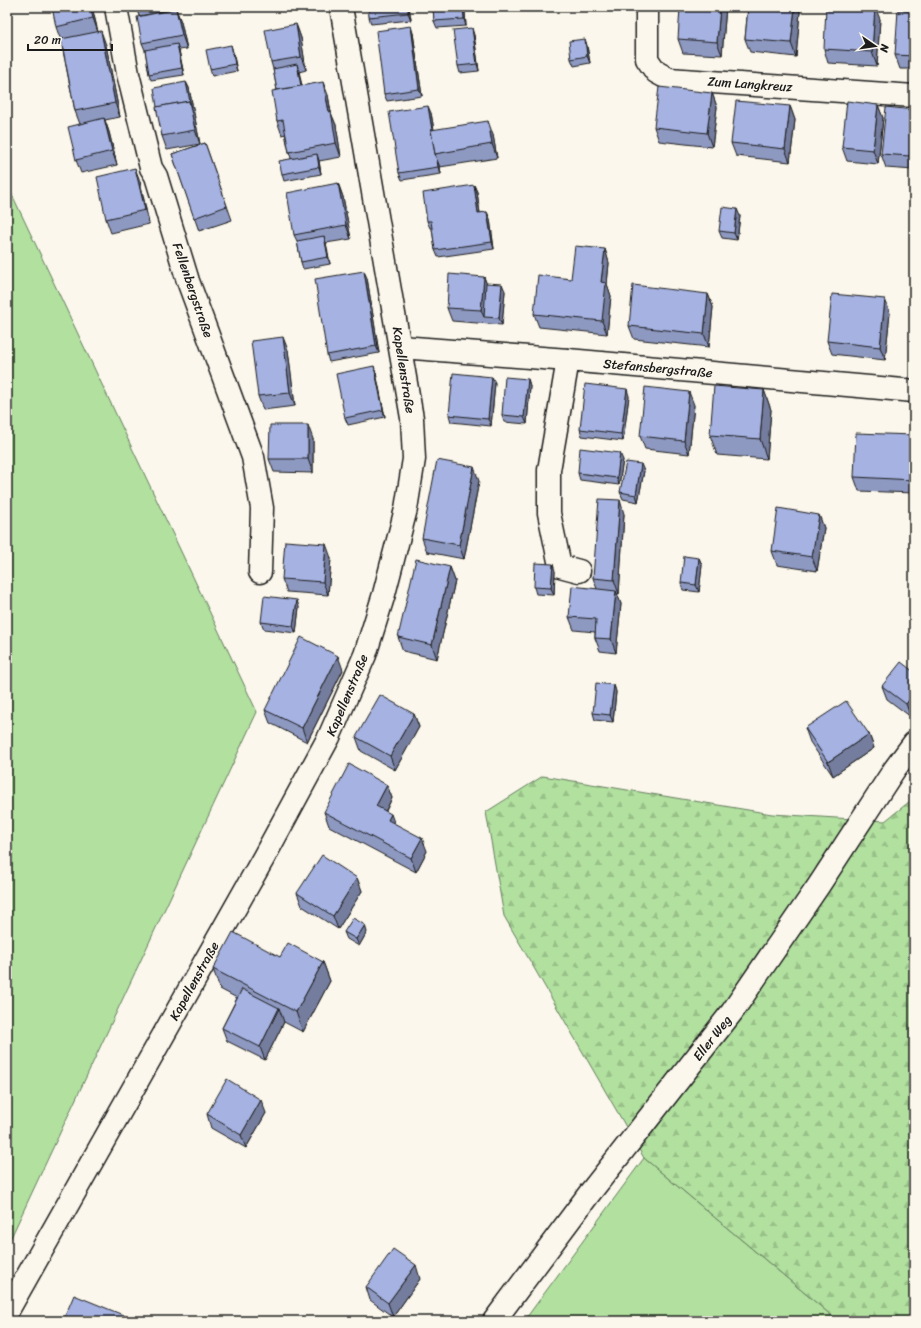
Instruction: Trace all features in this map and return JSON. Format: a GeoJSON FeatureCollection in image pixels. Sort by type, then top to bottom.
{"type":"FeatureCollection","features":[{"type":"Feature","properties":{"kind":"street","name":"Fellenbergstraße"},"geometry":{"type":"LineString","coordinates":[[116,7],[128,74],[151,168],[156,176],[188,281],[253,457],[262,508],[260,572]]}},
{"type":"Feature","properties":{"kind":"street","name":"Kapellenstraße"},"geometry":{"type":"LineString","coordinates":[[7,1312],[330,738],[365,655],[384,594],[406,509],[414,459],[412,418],[342,7]]}},
{"type":"Feature","properties":{"kind":"street","name":"Zum Langkreuz"},"geometry":{"type":"LineString","coordinates":[[647,7],[647,59],[656,72],[669,79],[914,96]]}},
{"type":"Feature","properties":{"kind":"street","name":"Stefansbergstraße"},"geometry":{"type":"LineString","coordinates":[[401,347],[568,360],[914,391]]}},
{"type":"Feature","properties":{"kind":"street"},"geometry":{"type":"LineString","coordinates":[[568,360],[549,470],[549,513],[560,566],[579,571]]}},
{"type":"Feature","properties":{"kind":"street","name":"Eller Weg"},"geometry":{"type":"LineString","coordinates":[[494,1321],[589,1194],[732,1012],[819,885],[894,770],[914,743]]}},
{"type":"Feature","properties":{"kind":"green space"},"geometry":{"type":"Polygon","coordinates":[[[7,184],[257,712],[7,1246],[7,184]]]}},
{"type":"Feature","properties":{"kind":"green space"},"geometry":{"type":"Polygon","coordinates":[[[543,776],[772,814],[885,821],[914,798],[914,1321],[838,1321],[644,1158],[504,916],[486,812],[543,776]]]}},
{"type":"Feature","properties":{"kind":"green space"},"geometry":{"type":"Polygon","coordinates":[[[644,1158],[838,1321],[524,1321],[644,1158]]]}},
{"type":"Feature","properties":{"kind":"building"},"geometry":{"type":"Polygon","coordinates":[[[52,7],[90,7],[93,18],[56,27],[52,7]]]}},
{"type":"Feature","properties":{"kind":"building"},"geometry":{"type":"Polygon","coordinates":[[[136,7],[147,7],[136,9],[136,7]]]}},
{"type":"Feature","properties":{"kind":"building"},"geometry":{"type":"Polygon","coordinates":[[[368,7],[408,7],[408,13],[369,17],[368,7]]]}},
{"type":"Feature","properties":{"kind":"building"},"geometry":{"type":"Polygon","coordinates":[[[433,7],[463,7],[464,19],[434,21],[433,7]]]}},
{"type":"Feature","properties":{"kind":"building"},"geometry":{"type":"Polygon","coordinates":[[[680,7],[720,7],[717,42],[678,39],[680,7]]]}},
{"type":"Feature","properties":{"kind":"building"},"geometry":{"type":"Polygon","coordinates":[[[748,7],[795,7],[791,43],[745,39],[748,7]]]}},
{"type":"Feature","properties":{"kind":"building"},"geometry":{"type":"Polygon","coordinates":[[[826,7],[875,7],[872,52],[824,49],[826,7]]]}},
{"type":"Feature","properties":{"kind":"building"},"geometry":{"type":"Polygon","coordinates":[[[176,9],[182,35],[142,43],[137,17],[176,9]]]}},
{"type":"Feature","properties":{"kind":"building"},"geometry":{"type":"Polygon","coordinates":[[[898,10],[914,11],[914,56],[895,55],[898,10]]]}},
{"type":"Feature","properties":{"kind":"building"},"geometry":{"type":"Polygon","coordinates":[[[296,24],[301,57],[271,62],[265,30],[296,24]]]}},
{"type":"Feature","properties":{"kind":"building"},"geometry":{"type":"Polygon","coordinates":[[[411,26],[419,89],[384,94],[376,31],[411,26]]]}},
{"type":"Feature","properties":{"kind":"building"},"geometry":{"type":"Polygon","coordinates":[[[472,28],[477,64],[458,66],[453,30],[472,28]]]}},
{"type":"Feature","properties":{"kind":"building"},"geometry":{"type":"Polygon","coordinates":[[[101,31],[115,103],[75,111],[61,39],[101,31]]]}},
{"type":"Feature","properties":{"kind":"building"},"geometry":{"type":"Polygon","coordinates":[[[585,39],[587,56],[571,59],[569,41],[585,39]]]}},
{"type":"Feature","properties":{"kind":"building"},"geometry":{"type":"Polygon","coordinates":[[[177,44],[182,68],[149,74],[145,50],[177,44]]]}},
{"type":"Feature","properties":{"kind":"building"},"geometry":{"type":"Polygon","coordinates":[[[231,45],[235,64],[210,69],[206,50],[231,45]]]}},
{"type":"Feature","properties":{"kind":"building"},"geometry":{"type":"Polygon","coordinates":[[[297,64],[301,86],[277,90],[273,69],[297,64]]]}},
{"type":"Feature","properties":{"kind":"building"},"geometry":{"type":"Polygon","coordinates":[[[186,82],[191,107],[189,101],[157,107],[154,88],[186,82]]]}},
{"type":"Feature","properties":{"kind":"building"},"geometry":{"type":"Polygon","coordinates":[[[323,82],[329,112],[331,111],[336,143],[289,152],[283,120],[277,121],[272,91],[323,82]]]}},
{"type":"Feature","properties":{"kind":"building"},"geometry":{"type":"Polygon","coordinates":[[[659,87],[712,93],[707,133],[654,127],[659,87]]]}},
{"type":"Feature","properties":{"kind":"building"},"geometry":{"type":"Polygon","coordinates":[[[189,101],[195,130],[162,136],[156,107],[189,101]]]}},
{"type":"Feature","properties":{"kind":"building"},"geometry":{"type":"Polygon","coordinates":[[[736,101],[790,106],[785,149],[731,143],[736,101]]]}},
{"type":"Feature","properties":{"kind":"building"},"geometry":{"type":"Polygon","coordinates":[[[847,101],[878,105],[873,150],[842,147],[847,101]]]}},
{"type":"Feature","properties":{"kind":"building"},"geometry":{"type":"Polygon","coordinates":[[[428,106],[438,167],[399,173],[389,112],[428,106]]]}},
{"type":"Feature","properties":{"kind":"building"},"geometry":{"type":"Polygon","coordinates":[[[886,107],[914,110],[910,156],[881,154],[886,107]]]}},
{"type":"Feature","properties":{"kind":"building"},"geometry":{"type":"Polygon","coordinates":[[[104,118],[112,151],[76,160],[68,127],[104,118]]]}},
{"type":"Feature","properties":{"kind":"building"},"geometry":{"type":"Polygon","coordinates":[[[488,121],[492,144],[435,154],[431,130],[488,121]]]}},
{"type":"Feature","properties":{"kind":"building"},"geometry":{"type":"Polygon","coordinates":[[[205,143],[227,206],[194,218],[172,154],[205,143]]]}},
{"type":"Feature","properties":{"kind":"building"},"geometry":{"type":"Polygon","coordinates":[[[317,154],[319,167],[282,174],[279,161],[317,154]]]}},
{"type":"Feature","properties":{"kind":"building"},"geometry":{"type":"Polygon","coordinates":[[[135,168],[145,210],[106,219],[97,177],[135,168]]]}},
{"type":"Feature","properties":{"kind":"building"},"geometry":{"type":"Polygon","coordinates":[[[338,183],[346,225],[294,235],[287,193],[338,183]]]}},
{"type":"Feature","properties":{"kind":"building"},"geometry":{"type":"Polygon","coordinates":[[[474,185],[478,213],[487,212],[492,242],[435,250],[431,221],[427,221],[423,193],[474,185]]]}},
{"type":"Feature","properties":{"kind":"building"},"geometry":{"type":"Polygon","coordinates":[[[722,207],[737,209],[734,233],[719,231],[722,207]]]}},
{"type":"Feature","properties":{"kind":"building"},"geometry":{"type":"Polygon","coordinates":[[[324,236],[328,257],[301,262],[297,241],[324,236]]]}},
{"type":"Feature","properties":{"kind":"building"},"geometry":{"type":"Polygon","coordinates":[[[575,246],[605,249],[601,282],[606,283],[602,321],[534,314],[538,275],[571,279],[575,246]]]}},
{"type":"Feature","properties":{"kind":"building"},"geometry":{"type":"Polygon","coordinates":[[[364,271],[376,346],[327,355],[315,279],[364,271]]]}},
{"type":"Feature","properties":{"kind":"building"},"geometry":{"type":"Polygon","coordinates":[[[449,274],[484,277],[481,310],[447,308],[449,274]]]}},
{"type":"Feature","properties":{"kind":"building"},"geometry":{"type":"Polygon","coordinates":[[[486,283],[502,284],[499,318],[484,317],[486,283]]]}},
{"type":"Feature","properties":{"kind":"building"},"geometry":{"type":"Polygon","coordinates":[[[633,285],[708,294],[704,334],[629,326],[633,285]]]}},
{"type":"Feature","properties":{"kind":"building"},"geometry":{"type":"Polygon","coordinates":[[[832,294],[885,299],[880,347],[827,341],[832,294]]]}},
{"type":"Feature","properties":{"kind":"building"},"geometry":{"type":"Polygon","coordinates":[[[283,337],[290,393],[258,396],[251,341],[283,337]]]}},
{"type":"Feature","properties":{"kind":"building"},"geometry":{"type":"Polygon","coordinates":[[[374,366],[383,410],[345,418],[336,374],[374,366]]]}},
{"type":"Feature","properties":{"kind":"building"},"geometry":{"type":"Polygon","coordinates":[[[453,373],[492,377],[488,419],[449,415],[453,373]]]}},
{"type":"Feature","properties":{"kind":"building"},"geometry":{"type":"Polygon","coordinates":[[[505,377],[528,379],[524,417],[502,415],[505,377]]]}},
{"type":"Feature","properties":{"kind":"building"},"geometry":{"type":"Polygon","coordinates":[[[585,384],[627,389],[621,434],[580,429],[585,384]]]}},
{"type":"Feature","properties":{"kind":"building"},"geometry":{"type":"Polygon","coordinates":[[[714,386],[764,390],[760,439],[710,435],[714,386]]]}},
{"type":"Feature","properties":{"kind":"building"},"geometry":{"type":"Polygon","coordinates":[[[645,387],[689,392],[684,441],[640,436],[645,387]]]}},
{"type":"Feature","properties":{"kind":"building"},"geometry":{"type":"Polygon","coordinates":[[[270,425],[308,425],[308,459],[269,459],[270,425]]]}},
{"type":"Feature","properties":{"kind":"building"},"geometry":{"type":"Polygon","coordinates":[[[856,433],[914,435],[914,480],[854,477],[856,433]]]}},
{"type":"Feature","properties":{"kind":"building"},"geometry":{"type":"Polygon","coordinates":[[[580,448],[620,453],[617,478],[578,473],[580,448]]]}},
{"type":"Feature","properties":{"kind":"building"},"geometry":{"type":"Polygon","coordinates":[[[437,460],[474,467],[459,545],[422,538],[437,460]]]}},
{"type":"Feature","properties":{"kind":"building"},"geometry":{"type":"Polygon","coordinates":[[[626,462],[641,464],[636,495],[620,492],[626,462]]]}},
{"type":"Feature","properties":{"kind":"building"},"geometry":{"type":"Polygon","coordinates":[[[599,499],[620,500],[614,580],[593,578],[599,499]]]}},
{"type":"Feature","properties":{"kind":"building"},"geometry":{"type":"Polygon","coordinates":[[[778,508],[819,515],[812,557],[772,551],[778,508]]]}},
{"type":"Feature","properties":{"kind":"building"},"geometry":{"type":"Polygon","coordinates":[[[285,541],[326,544],[323,582],[282,579],[285,541]]]}},
{"type":"Feature","properties":{"kind":"building"},"geometry":{"type":"Polygon","coordinates":[[[684,556],[699,558],[696,585],[681,583],[684,556]]]}},
{"type":"Feature","properties":{"kind":"building"},"geometry":{"type":"Polygon","coordinates":[[[416,559],[450,567],[432,645],[398,637],[416,559]]]}},
{"type":"Feature","properties":{"kind":"building"},"geometry":{"type":"Polygon","coordinates":[[[535,563],[553,564],[551,588],[534,587],[535,563]]]}},
{"type":"Feature","properties":{"kind":"building"},"geometry":{"type":"Polygon","coordinates":[[[572,586],[616,591],[611,639],[595,638],[596,619],[569,617],[572,586]]]}},
{"type":"Feature","properties":{"kind":"building"},"geometry":{"type":"Polygon","coordinates":[[[264,596],[297,600],[293,626],[261,622],[264,596]]]}},
{"type":"Feature","properties":{"kind":"building"},"geometry":{"type":"Polygon","coordinates":[[[301,637],[338,656],[302,728],[265,710],[301,637]]]}},
{"type":"Feature","properties":{"kind":"building"},"geometry":{"type":"Polygon","coordinates":[[[901,662],[914,672],[914,694],[906,704],[882,686],[901,662]]]}},
{"type":"Feature","properties":{"kind":"building"},"geometry":{"type":"Polygon","coordinates":[[[596,683],[614,685],[610,715],[593,713],[596,683]]]}},
{"type":"Feature","properties":{"kind":"building"},"geometry":{"type":"Polygon","coordinates":[[[380,695],[414,714],[390,756],[356,737],[380,695]]]}},
{"type":"Feature","properties":{"kind":"building"},"geometry":{"type":"Polygon","coordinates":[[[846,701],[869,734],[828,762],[805,728],[846,701]]]}},
{"type":"Feature","properties":{"kind":"building"},"geometry":{"type":"Polygon","coordinates":[[[349,764],[387,785],[376,806],[391,814],[388,820],[422,838],[411,858],[324,812],[349,764]]]}},
{"type":"Feature","properties":{"kind":"building"},"geometry":{"type":"Polygon","coordinates":[[[322,855],[357,878],[333,916],[297,893],[322,855]]]}},
{"type":"Feature","properties":{"kind":"building"},"geometry":{"type":"Polygon","coordinates":[[[353,918],[365,925],[356,939],[344,932],[353,918]]]}},
{"type":"Feature","properties":{"kind":"building"},"geometry":{"type":"Polygon","coordinates":[[[233,932],[280,957],[288,943],[323,962],[296,1012],[213,969],[233,932]]]}},
{"type":"Feature","properties":{"kind":"building"},"geometry":{"type":"Polygon","coordinates":[[[242,989],[279,1008],[260,1047],[222,1028],[242,989]]]}},
{"type":"Feature","properties":{"kind":"building"},"geometry":{"type":"Polygon","coordinates":[[[227,1079],[261,1100],[241,1135],[207,1114],[227,1079]]]}},
{"type":"Feature","properties":{"kind":"building"},"geometry":{"type":"Polygon","coordinates":[[[393,1249],[416,1265],[388,1303],[366,1287],[393,1249]]]}},
{"type":"Feature","properties":{"kind":"building"},"geometry":{"type":"Polygon","coordinates":[[[74,1295],[128,1317],[126,1321],[63,1321],[74,1295]]]}}]}
